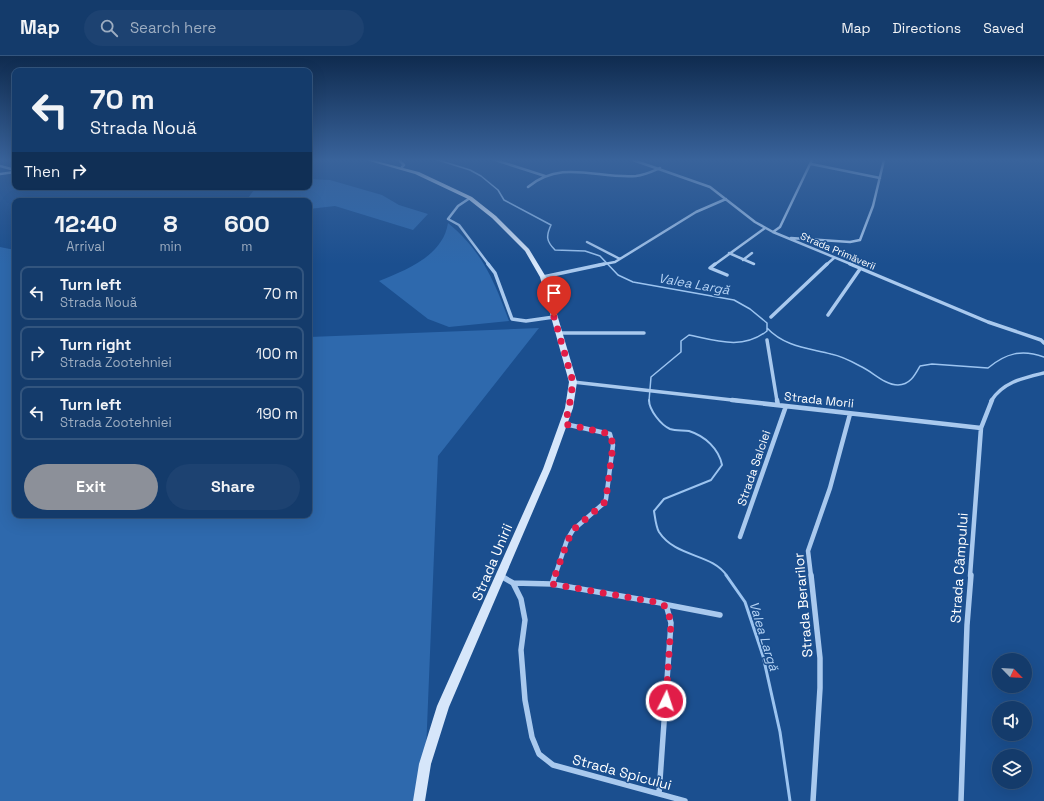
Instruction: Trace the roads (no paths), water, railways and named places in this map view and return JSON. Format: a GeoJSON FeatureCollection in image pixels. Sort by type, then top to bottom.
{"type":"FeatureCollection","features":[{"type":"Feature","properties":{"kind":"main road","name":"Strada Unirii"},"geometry":{"type":"LineString","coordinates":[[419,801],[425,764],[443,706],[501,576],[565,424],[573,382],[543,277],[527,250],[494,217],[464,195]]}},
{"type":"Feature","properties":{"kind":"street","name":"Strada Primăverii"},"geometry":{"type":"LineString","coordinates":[[719,195],[765,228],[773,232],[1005,329],[1043,341]]}},
{"type":"Feature","properties":{"kind":"street"},"geometry":{"type":"LineString","coordinates":[[773,232],[780,227],[796,195]]}},
{"type":"Feature","properties":{"kind":"street"},"geometry":{"type":"LineString","coordinates":[[788,238],[850,242],[860,240],[876,195]]}},
{"type":"Feature","properties":{"kind":"street"},"geometry":{"type":"LineString","coordinates":[[470,198],[458,206],[448,219],[459,225],[495,273],[512,319],[516,322],[525,322],[554,317]]}},
{"type":"Feature","properties":{"kind":"street"},"geometry":{"type":"LineString","coordinates":[[543,277],[613,263],[696,212],[726,199]]}},
{"type":"Feature","properties":{"kind":"street"},"geometry":{"type":"LineString","coordinates":[[727,275],[710,268],[765,228]]}},
{"type":"Feature","properties":{"kind":"street"},"geometry":{"type":"LineString","coordinates":[[587,242],[620,259]]}},
{"type":"Feature","properties":{"kind":"street"},"geometry":{"type":"LineString","coordinates":[[743,260],[752,253]]}},
{"type":"Feature","properties":{"kind":"street"},"geometry":{"type":"LineString","coordinates":[[729,254],[754,264]]}},
{"type":"Feature","properties":{"kind":"street"},"geometry":{"type":"LineString","coordinates":[[771,317],[834,258]]}},
{"type":"Feature","properties":{"kind":"street"},"geometry":{"type":"LineString","coordinates":[[828,315],[860,269]]}},
{"type":"Feature","properties":{"kind":"street"},"geometry":{"type":"LineString","coordinates":[[559,333],[644,333]]}},
{"type":"Feature","properties":{"kind":"street"},"geometry":{"type":"LineString","coordinates":[[767,340],[778,405]]}},
{"type":"Feature","properties":{"kind":"street","name":"Strada Câmpului"},"geometry":{"type":"LineString","coordinates":[[960,801],[967,625],[981,428],[985,412],[993,395],[1006,384],[1044,372]]}},
{"type":"Feature","properties":{"kind":"street","name":"Strada Morii"},"geometry":{"type":"LineString","coordinates":[[573,382],[981,428]]}},
{"type":"Feature","properties":{"kind":"street","name":"Strada Salciei"},"geometry":{"type":"LineString","coordinates":[[740,537],[786,406]]}},
{"type":"Feature","properties":{"kind":"street","name":"Strada Berarilor"},"geometry":{"type":"LineString","coordinates":[[813,801],[820,688],[820,658],[808,551],[830,488],[850,414]]}},
{"type":"Feature","properties":{"kind":"street"},"geometry":{"type":"LineString","coordinates":[[552,584],[573,530],[604,503],[606,499],[613,445],[610,434],[565,424]]}},
{"type":"Feature","properties":{"kind":"street"},"geometry":{"type":"LineString","coordinates":[[501,576],[513,583],[552,584],[720,615]]}},
{"type":"Feature","properties":{"kind":"street","name":"Strada Spicului"},"geometry":{"type":"LineString","coordinates":[[513,583],[521,599],[525,620],[521,650],[525,700],[532,737],[539,754],[553,766],[685,801]]}},
{"type":"Feature","properties":{"kind":"street"},"geometry":{"type":"LineString","coordinates":[[659,794],[671,623],[667,608],[661,603]]}},
{"type":"Feature","properties":{"kind":"waterway","name":"Valea Largă"},"geometry":{"type":"LineString","coordinates":[[501,195],[504,200],[551,225],[548,232],[548,241],[555,250],[585,251],[600,256],[618,275],[633,282],[734,300],[750,309],[767,323],[767,328]]}},
{"type":"Feature","properties":{"kind":"waterway","name":"Valea Largă"},"geometry":{"type":"LineString","coordinates":[[649,400],[651,377],[681,352],[681,341],[689,335],[720,341],[739,342],[758,337],[767,331],[767,328]]}},
{"type":"Feature","properties":{"kind":"waterway"},"geometry":{"type":"LineString","coordinates":[[767,328],[781,339],[789,343],[842,357],[865,368],[888,383],[898,385],[902,385],[909,381],[920,366],[932,364],[988,368],[1001,359],[1014,354],[1028,353],[1044,357]]}},
{"type":"Feature","properties":{"kind":"waterway","name":"Valea Largă"},"geometry":{"type":"LineString","coordinates":[[649,400],[653,413],[663,424],[672,430],[689,431],[695,433],[706,440],[718,454],[722,465],[711,480],[664,499],[654,511],[658,530],[666,540],[675,547],[712,563],[726,575]]}},
{"type":"Feature","properties":{"kind":"waterway","name":"Valea Largă"},"geometry":{"type":"LineString","coordinates":[[726,575],[745,602],[763,656],[780,732],[790,801]]}}]}
